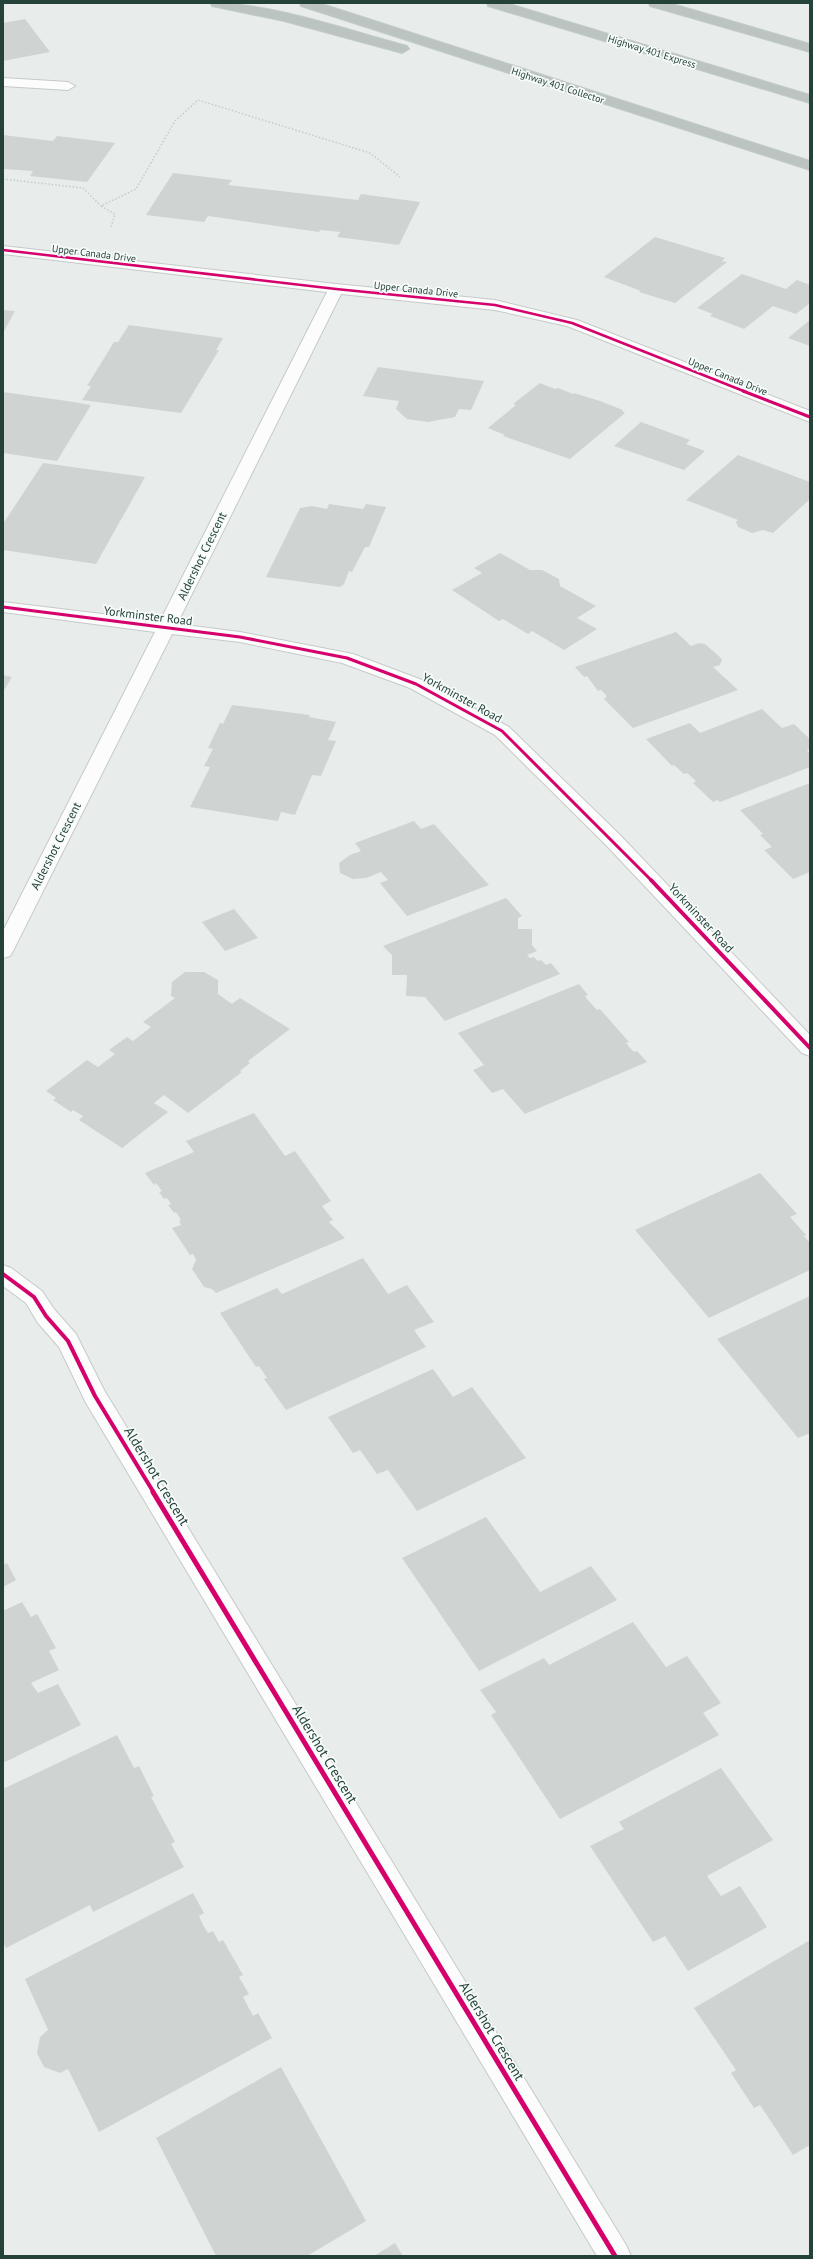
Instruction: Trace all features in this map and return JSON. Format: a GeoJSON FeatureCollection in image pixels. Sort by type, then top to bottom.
{"type":"FeatureCollection","features":[{"type":"Feature","properties":{"kind":"highway"},"geometry":{"type":"LineString","coordinates":[[217,3],[286,18],[647,114]]}},
{"type":"Feature","properties":{"kind":"highway","name":"Highway 401 Collector"},"geometry":{"type":"LineString","coordinates":[[306,3],[810,166]]}},
{"type":"Feature","properties":{"kind":"highway","name":"Highway 401 Express"},"geometry":{"type":"LineString","coordinates":[[493,3],[810,98]]}},
{"type":"Feature","properties":{"kind":"highway"},"geometry":{"type":"LineString","coordinates":[[655,3],[810,48]]}},
{"type":"Feature","properties":{"kind":"street"},"geometry":{"type":"LineString","coordinates":[[3,82],[68,86]]}},
{"type":"Feature","properties":{"kind":"street","name":"Upper Canada Drive"},"geometry":{"type":"LineString","coordinates":[[3,250],[336,289],[494,305],[572,323],[810,417]]}},
{"type":"Feature","properties":{"kind":"street","name":"Aldershot Crescent"},"geometry":{"type":"LineString","coordinates":[[3,951],[336,289]]}},
{"type":"Feature","properties":{"kind":"street","name":"Yorkminster Road"},"geometry":{"type":"LineString","coordinates":[[3,607],[240,638],[347,658],[416,684],[502,731],[613,840],[810,1048]]}},
{"type":"Feature","properties":{"kind":"street","name":"Aldershot Crescent"},"geometry":{"type":"LineString","coordinates":[[3,1274],[34,1297],[46,1316],[68,1341],[95,1396],[615,2256]]}},
{"type":"Feature","properties":{"kind":"path"},"geometry":{"type":"LineString","coordinates":[[101,206],[136,189],[175,121],[198,100],[370,153],[400,177]]}},
{"type":"Feature","properties":{"kind":"path"},"geometry":{"type":"LineString","coordinates":[[3,179],[83,188],[101,206],[115,214],[99,262]]}},
{"type":"Feature","properties":{"kind":"building"},"geometry":{"type":"Polygon","coordinates":[[[25,19],[50,52],[3,61],[3,23],[25,19]]]}},
{"type":"Feature","properties":{"kind":"building"},"geometry":{"type":"Polygon","coordinates":[[[3,135],[53,141],[57,136],[115,143],[87,182],[30,176],[33,171],[3,169],[3,135]]]}},
{"type":"Feature","properties":{"kind":"building"},"geometry":{"type":"Polygon","coordinates":[[[173,173],[232,180],[228,185],[358,200],[361,194],[420,202],[399,245],[337,237],[340,232],[320,230],[319,232],[208,216],[204,222],[146,215],[173,173]]]}},
{"type":"Feature","properties":{"kind":"building"},"geometry":{"type":"Polygon","coordinates":[[[655,237],[725,258],[722,261],[727,262],[675,303],[639,292],[641,291],[604,277],[655,237]]]}},
{"type":"Feature","properties":{"kind":"building"},"geometry":{"type":"Polygon","coordinates":[[[742,274],[786,289],[797,280],[810,285],[810,303],[796,314],[773,306],[744,329],[710,316],[713,314],[697,308],[742,274]]]}},
{"type":"Feature","properties":{"kind":"building"},"geometry":{"type":"Polygon","coordinates":[[[3,310],[15,311],[3,333],[3,310]]]}},
{"type":"Feature","properties":{"kind":"building"},"geometry":{"type":"Polygon","coordinates":[[[810,320],[810,346],[788,338],[810,320]]]}},
{"type":"Feature","properties":{"kind":"building"},"geometry":{"type":"Polygon","coordinates":[[[129,325],[223,338],[216,350],[219,350],[181,413],[82,400],[91,386],[87,386],[114,342],[118,342],[129,325]]]}},
{"type":"Feature","properties":{"kind":"building"},"geometry":{"type":"Polygon","coordinates":[[[378,367],[484,381],[471,410],[459,409],[455,417],[428,422],[407,419],[396,409],[399,401],[363,396],[378,367]]]}},
{"type":"Feature","properties":{"kind":"building"},"geometry":{"type":"Polygon","coordinates":[[[540,383],[555,389],[558,388],[573,394],[574,393],[600,401],[623,410],[622,411],[625,413],[570,459],[503,436],[505,435],[488,428],[516,405],[513,404],[540,383]]]}},
{"type":"Feature","properties":{"kind":"building"},"geometry":{"type":"Polygon","coordinates":[[[3,392],[91,405],[57,461],[3,453],[3,392]]]}},
{"type":"Feature","properties":{"kind":"building"},"geometry":{"type":"Polygon","coordinates":[[[641,422],[690,440],[686,444],[705,451],[684,470],[614,446],[641,422]]]}},
{"type":"Feature","properties":{"kind":"building"},"geometry":{"type":"Polygon","coordinates":[[[738,455],[810,482],[810,499],[773,533],[763,530],[752,533],[738,527],[736,522],[738,520],[686,500],[738,455]]]}},
{"type":"Feature","properties":{"kind":"building"},"geometry":{"type":"Polygon","coordinates":[[[43,463],[145,477],[96,564],[3,550],[3,524],[43,463]]]}},
{"type":"Feature","properties":{"kind":"building"},"geometry":{"type":"Polygon","coordinates":[[[329,504],[363,509],[366,504],[386,507],[369,547],[365,547],[352,572],[349,571],[344,584],[340,587],[266,577],[300,508],[312,506],[327,509],[329,504]]]}},
{"type":"Feature","properties":{"kind":"building"},"geometry":{"type":"Polygon","coordinates":[[[500,553],[530,570],[542,570],[559,579],[560,586],[596,606],[577,618],[597,629],[564,650],[532,631],[528,634],[503,619],[499,621],[452,590],[482,573],[474,568],[500,553]]]}},
{"type":"Feature","properties":{"kind":"building"},"geometry":{"type":"Polygon","coordinates":[[[676,632],[691,646],[699,643],[705,644],[722,659],[720,665],[713,667],[738,690],[633,728],[604,699],[607,696],[601,690],[598,691],[587,676],[584,677],[575,667],[676,632]]]}},
{"type":"Feature","properties":{"kind":"building"},"geometry":{"type":"Polygon","coordinates":[[[3,675],[12,677],[3,692],[3,675]]]}},
{"type":"Feature","properties":{"kind":"building"},"geometry":{"type":"Polygon","coordinates":[[[232,705],[310,715],[309,717],[336,722],[328,740],[336,741],[321,776],[312,775],[295,815],[281,812],[278,821],[190,807],[210,767],[204,766],[213,749],[208,748],[220,723],[223,724],[232,705]]]}},
{"type":"Feature","properties":{"kind":"building"},"geometry":{"type":"Polygon","coordinates":[[[762,709],[782,728],[794,724],[810,739],[810,749],[807,750],[810,754],[810,767],[720,802],[717,800],[713,802],[693,783],[696,781],[687,773],[684,774],[674,765],[672,766],[646,739],[690,723],[700,733],[762,709]]]}},
{"type":"Feature","properties":{"kind":"building"},"geometry":{"type":"Polygon","coordinates":[[[810,783],[810,872],[793,879],[764,850],[772,847],[760,835],[763,834],[740,810],[810,783]]]}},
{"type":"Feature","properties":{"kind":"building"},"geometry":{"type":"Polygon","coordinates":[[[414,821],[421,829],[434,824],[489,885],[407,916],[380,883],[388,880],[381,872],[366,878],[353,879],[340,873],[339,863],[350,855],[361,851],[355,843],[414,821]]]}},
{"type":"Feature","properties":{"kind":"building"},"geometry":{"type":"Polygon","coordinates":[[[506,898],[522,916],[518,918],[518,929],[532,929],[532,945],[537,951],[527,955],[530,958],[534,957],[538,961],[541,960],[546,965],[551,963],[560,974],[445,1021],[425,997],[406,996],[407,975],[392,975],[392,955],[383,946],[506,898]]]}},
{"type":"Feature","properties":{"kind":"building"},"geometry":{"type":"Polygon","coordinates":[[[234,909],[258,938],[225,951],[202,922],[234,909]]]}},
{"type":"Feature","properties":{"kind":"building"},"geometry":{"type":"Polygon","coordinates":[[[185,972],[204,972],[218,980],[218,994],[232,1004],[240,998],[290,1029],[248,1061],[250,1063],[240,1071],[242,1072],[188,1113],[164,1095],[154,1103],[168,1112],[122,1148],[79,1120],[83,1116],[73,1110],[71,1112],[53,1100],[56,1098],[46,1091],[87,1060],[98,1067],[115,1054],[109,1050],[127,1037],[133,1041],[151,1027],[143,1022],[175,998],[171,996],[172,982],[185,972]]]}},
{"type":"Feature","properties":{"kind":"building"},"geometry":{"type":"Polygon","coordinates":[[[579,984],[588,995],[585,996],[587,999],[597,1010],[600,1009],[629,1042],[626,1043],[630,1048],[634,1052],[637,1051],[647,1062],[525,1114],[503,1089],[492,1093],[473,1070],[484,1065],[458,1033],[579,984]]]}},
{"type":"Feature","properties":{"kind":"building"},"geometry":{"type":"Polygon","coordinates":[[[254,1113],[285,1156],[295,1151],[331,1201],[322,1206],[333,1220],[329,1222],[345,1238],[216,1293],[212,1289],[204,1287],[192,1269],[196,1260],[193,1254],[190,1255],[172,1228],[181,1225],[179,1221],[181,1220],[176,1212],[174,1213],[168,1205],[171,1204],[167,1198],[164,1199],[159,1192],[162,1191],[156,1183],[154,1185],[145,1173],[194,1152],[186,1141],[254,1113]]]}},
{"type":"Feature","properties":{"kind":"building"},"geometry":{"type":"Polygon","coordinates":[[[760,1173],[797,1214],[790,1217],[806,1235],[804,1236],[810,1243],[810,1270],[709,1318],[635,1230],[760,1173]]]}},
{"type":"Feature","properties":{"kind":"building"},"geometry":{"type":"Polygon","coordinates":[[[363,1258],[388,1294],[407,1285],[434,1322],[414,1330],[426,1347],[286,1410],[264,1379],[267,1378],[259,1366],[256,1367],[220,1313],[277,1288],[282,1294],[363,1258]]]}},
{"type":"Feature","properties":{"kind":"building"},"geometry":{"type":"Polygon","coordinates":[[[810,1296],[810,1433],[798,1438],[717,1339],[810,1296]]]}},
{"type":"Feature","properties":{"kind":"building"},"geometry":{"type":"Polygon","coordinates":[[[433,1369],[453,1397],[472,1387],[526,1458],[417,1511],[388,1470],[377,1474],[360,1450],[353,1453],[328,1417],[433,1369]]]}},
{"type":"Feature","properties":{"kind":"building"},"geometry":{"type":"Polygon","coordinates":[[[486,1517],[540,1592],[591,1566],[617,1600],[479,1671],[402,1558],[486,1517]]]}},
{"type":"Feature","properties":{"kind":"building"},"geometry":{"type":"Polygon","coordinates":[[[7,1563],[16,1580],[3,1587],[3,1565],[7,1563]]]}},
{"type":"Feature","properties":{"kind":"building"},"geometry":{"type":"Polygon","coordinates":[[[22,1602],[31,1617],[37,1614],[56,1648],[49,1651],[59,1670],[31,1683],[38,1693],[58,1684],[81,1725],[3,1763],[3,1611],[22,1602]]]}},
{"type":"Feature","properties":{"kind":"building"},"geometry":{"type":"Polygon","coordinates":[[[633,1622],[666,1667],[687,1656],[721,1703],[703,1713],[719,1735],[560,1819],[491,1715],[496,1712],[480,1690],[544,1658],[549,1665],[633,1622]]]}},
{"type":"Feature","properties":{"kind":"building"},"geometry":{"type":"Polygon","coordinates":[[[117,1735],[134,1768],[139,1766],[154,1796],[151,1797],[175,1842],[171,1844],[184,1867],[93,1912],[90,1905],[6,1948],[3,1942],[3,1789],[117,1735]]]}},
{"type":"Feature","properties":{"kind":"building"},"geometry":{"type":"Polygon","coordinates":[[[721,1768],[773,1840],[707,1876],[721,1896],[740,1886],[767,1927],[688,1971],[665,1936],[653,1942],[590,1846],[624,1829],[619,1822],[721,1768]]]}},
{"type":"Feature","properties":{"kind":"building"},"geometry":{"type":"Polygon","coordinates":[[[193,1893],[204,1913],[199,1916],[203,1925],[208,1933],[213,1931],[219,1942],[223,1940],[243,1975],[239,1977],[249,1994],[243,1997],[253,2016],[258,2013],[272,2038],[99,2132],[68,2069],[60,2073],[44,2067],[37,2053],[40,2037],[48,2030],[25,1979],[193,1893]]]}},
{"type":"Feature","properties":{"kind":"building"},"geometry":{"type":"Polygon","coordinates":[[[810,1940],[810,2145],[793,2155],[760,2105],[754,2108],[731,2073],[736,2070],[694,2008],[810,1940]]]}},
{"type":"Feature","properties":{"kind":"building"},"geometry":{"type":"Polygon","coordinates":[[[281,2067],[366,2221],[307,2256],[216,2256],[156,2138],[281,2067]]]}},
{"type":"Feature","properties":{"kind":"building"},"geometry":{"type":"Polygon","coordinates":[[[395,2243],[403,2256],[374,2256],[395,2243]]]}},
{"type":"Feature","properties":{"kind":"cycle path"},"geometry":{"type":"LineString","coordinates":[[3,250],[336,289],[495,305],[572,323],[810,417]]}},
{"type":"Feature","properties":{"kind":"cycle path"},"geometry":{"type":"LineString","coordinates":[[3,607],[240,637],[347,658],[416,684],[502,731],[613,840],[810,1048]]}},
{"type":"Feature","properties":{"kind":"cycle path"},"geometry":{"type":"LineString","coordinates":[[3,1274],[34,1297],[46,1316],[68,1341],[95,1396],[615,2256]]}}]}
